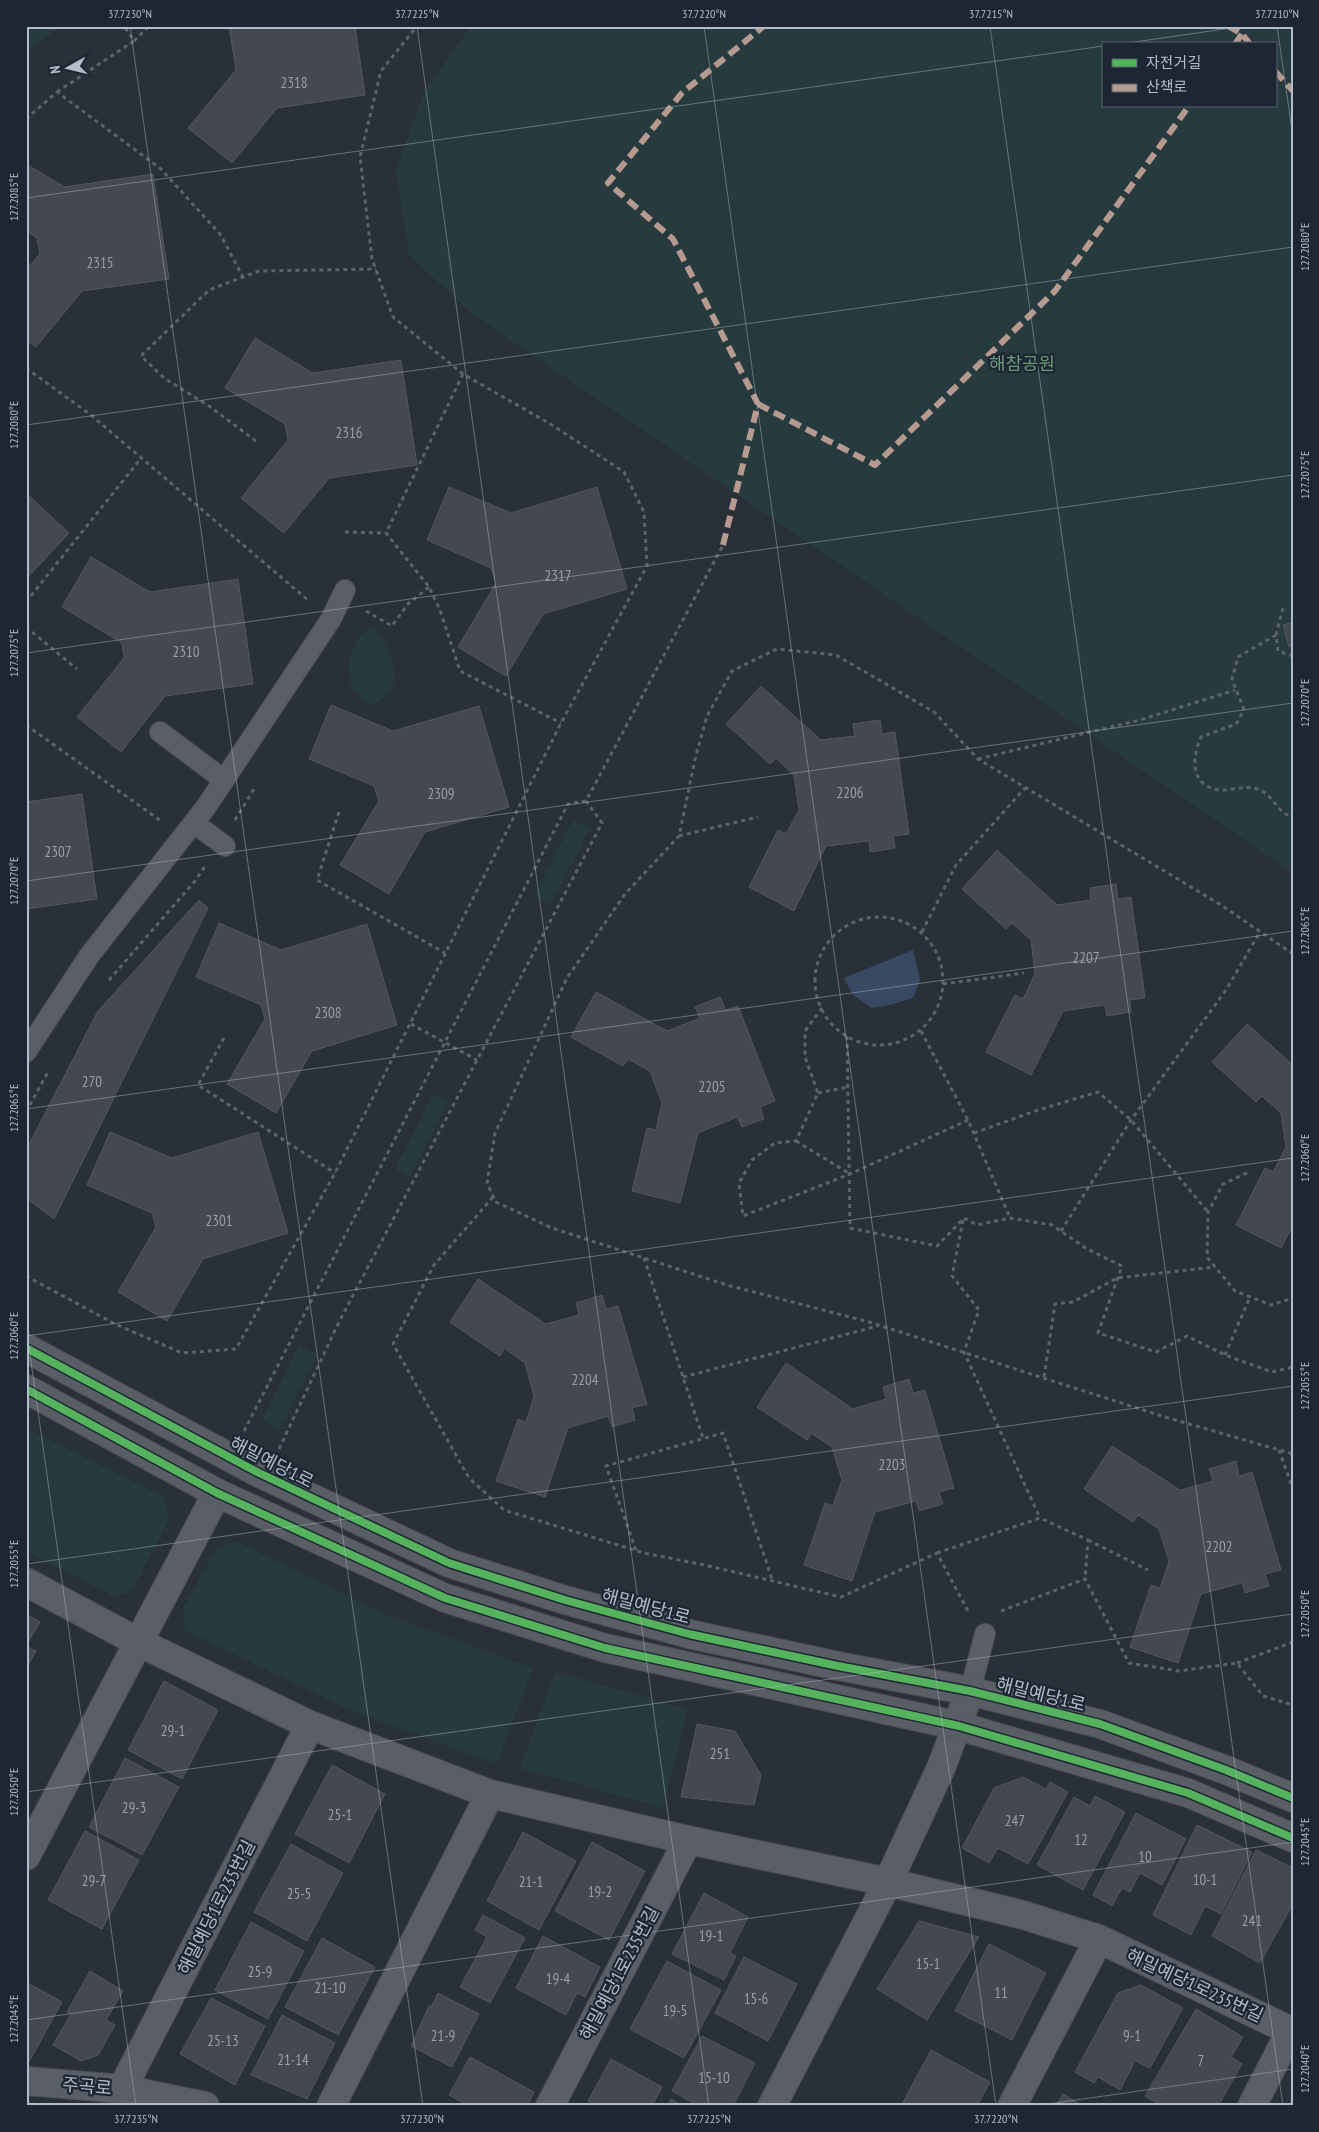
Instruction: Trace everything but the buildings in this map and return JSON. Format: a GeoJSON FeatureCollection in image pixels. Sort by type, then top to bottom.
{"type":"FeatureCollection","features":[{"type":"Feature","properties":{"kind":"street","name":"해밀예당1로"},"geometry":{"type":"LineString","coordinates":[[26,1348],[257,1472],[449,1563],[565,1600],[689,1634],[970,1692],[1100,1724],[1226,1770],[1293,1798]]}},
{"type":"Feature","properties":{"kind":"street"},"geometry":{"type":"LineString","coordinates":[[26,1389],[217,1493],[445,1598],[605,1648],[959,1726],[1188,1793],[1293,1838]]}},
{"type":"Feature","properties":{"kind":"street"},"geometry":{"type":"LineString","coordinates":[[26,1856],[217,1493]]}},
{"type":"Feature","properties":{"kind":"street","name":"해밀예당1로235번길"},"geometry":{"type":"LineString","coordinates":[[26,1582],[138,1642],[310,1724],[490,1794],[688,1840],[888,1882],[1023,1916],[1099,1939],[1292,2031],[1252,2106]]}},
{"type":"Feature","properties":{"kind":"street"},"geometry":{"type":"LineString","coordinates":[[772,2106],[888,1882],[959,1726],[970,1692]]}},
{"type":"Feature","properties":{"kind":"street","name":"해밀예당1로235번길"},"geometry":{"type":"LineString","coordinates":[[122,2089],[310,1724]]}},
{"type":"Feature","properties":{"kind":"street"},"geometry":{"type":"LineString","coordinates":[[331,2106],[490,1794]]}},
{"type":"Feature","properties":{"kind":"street","name":"해밀예당1로235번길"},"geometry":{"type":"LineString","coordinates":[[550,2106],[688,1840]]}},
{"type":"Feature","properties":{"kind":"street"},"geometry":{"type":"LineString","coordinates":[[1012,2106],[1099,1939]]}},
{"type":"Feature","properties":{"kind":"street","name":"주곡로"},"geometry":{"type":"LineString","coordinates":[[26,2081],[122,2089],[205,2106]]}},
{"type":"Feature","properties":{"kind":"lane"},"geometry":{"type":"LineString","coordinates":[[29,1040],[89,956],[189,830],[331,619],[345,590]]}},
{"type":"Feature","properties":{"kind":"lane"},"geometry":{"type":"LineString","coordinates":[[160,732],[224,780]]}},
{"type":"Feature","properties":{"kind":"lane"},"geometry":{"type":"LineString","coordinates":[[189,830],[225,846]]}},
{"type":"Feature","properties":{"kind":"lane"},"geometry":{"type":"LineString","coordinates":[[970,1692],[979,1628]]}},
{"type":"Feature","properties":{"kind":"path"},"geometry":{"type":"LineString","coordinates":[[124,26],[134,41]]}},
{"type":"Feature","properties":{"kind":"path"},"geometry":{"type":"LineString","coordinates":[[26,119],[57,92],[134,41],[149,26]]}},
{"type":"Feature","properties":{"kind":"path"},"geometry":{"type":"LineString","coordinates":[[26,1276],[115,1324],[182,1353],[236,1349],[335,1173],[561,723],[647,566],[644,512],[624,472],[552,425],[463,374],[393,317],[372,259],[360,157],[382,71],[417,26]]}},
{"type":"Feature","properties":{"kind":"path"},"geometry":{"type":"LineString","coordinates":[[57,92],[161,169],[220,234],[243,277]]}},
{"type":"Feature","properties":{"kind":"path"},"geometry":{"type":"LineString","coordinates":[[256,441],[209,406],[164,378],[141,356],[209,290],[243,277],[259,272],[376,269]]}},
{"type":"Feature","properties":{"kind":"path"},"geometry":{"type":"LineString","coordinates":[[26,368],[92,415],[331,619]]}},
{"type":"Feature","properties":{"kind":"path"},"geometry":{"type":"LineString","coordinates":[[386,533],[463,374]]}},
{"type":"Feature","properties":{"kind":"path"},"geometry":{"type":"LineString","coordinates":[[26,602],[142,457]]}},
{"type":"Feature","properties":{"kind":"path"},"geometry":{"type":"LineString","coordinates":[[345,532],[386,533]]}},
{"type":"Feature","properties":{"kind":"path"},"geometry":{"type":"LineString","coordinates":[[386,533],[429,587],[440,610],[460,671],[561,723]]}},
{"type":"Feature","properties":{"kind":"path"},"geometry":{"type":"LineString","coordinates":[[586,801],[723,545]]}},
{"type":"Feature","properties":{"kind":"path"},"geometry":{"type":"LineString","coordinates":[[362,608],[392,626],[408,604],[429,587]]}},
{"type":"Feature","properties":{"kind":"path"},"geometry":{"type":"LineString","coordinates":[[1283,608],[1276,635],[1278,651],[1293,656]]}},
{"type":"Feature","properties":{"kind":"path"},"geometry":{"type":"LineString","coordinates":[[26,628],[77,669]]}},
{"type":"Feature","properties":{"kind":"path"},"geometry":{"type":"LineString","coordinates":[[1276,635],[1238,657],[1232,679],[1244,710],[1236,724],[1200,737],[1194,753],[1194,768],[1202,781],[1215,789],[1242,787],[1257,789],[1270,796],[1282,813],[1293,817]]}},
{"type":"Feature","properties":{"kind":"path"},"geometry":{"type":"LineString","coordinates":[[1293,954],[1221,905],[978,759],[934,712],[836,655],[778,649],[732,671],[707,716],[696,755],[679,836],[625,894],[567,978],[495,1133],[487,1183],[496,1202],[552,1228],[727,1285],[880,1326],[1165,1417],[1293,1454]]}},
{"type":"Feature","properties":{"kind":"path"},"geometry":{"type":"LineString","coordinates":[[978,759],[1140,720],[1235,690]]}},
{"type":"Feature","properties":{"kind":"path"},"geometry":{"type":"LineString","coordinates":[[26,725],[189,830]]}},
{"type":"Feature","properties":{"kind":"path"},"geometry":{"type":"LineString","coordinates":[[922,932],[956,865],[1025,788]]}},
{"type":"Feature","properties":{"kind":"path"},"geometry":{"type":"LineString","coordinates":[[242,1435],[568,804],[586,801]]}},
{"type":"Feature","properties":{"kind":"path"},"geometry":{"type":"LineString","coordinates":[[278,1451],[339,1322],[602,823],[586,801]]}},
{"type":"Feature","properties":{"kind":"path"},"geometry":{"type":"LineString","coordinates":[[339,812],[318,880],[445,953]]}},
{"type":"Feature","properties":{"kind":"path"},"geometry":{"type":"LineString","coordinates":[[679,836],[758,817]]}},
{"type":"Feature","properties":{"kind":"path"},"geometry":{"type":"LineString","coordinates":[[880,916],[902,920],[922,932],[936,949],[943,970],[943,992],[935,1014],[921,1031],[902,1042],[880,1046],[858,1042],[838,1031],[825,1016],[818,998],[815,978],[819,959],[828,942],[842,928],[860,919],[880,916]]}},
{"type":"Feature","properties":{"kind":"path"},"geometry":{"type":"LineString","coordinates":[[1061,1231],[1131,1120],[1226,990],[1260,932]]}},
{"type":"Feature","properties":{"kind":"path"},"geometry":{"type":"LineString","coordinates":[[943,984],[1024,973]]}},
{"type":"Feature","properties":{"kind":"path"},"geometry":{"type":"LineString","coordinates":[[796,1141],[818,1093],[805,1057],[805,1031],[822,1008]]}},
{"type":"Feature","properties":{"kind":"path"},"geometry":{"type":"LineString","coordinates":[[411,1024],[477,1060]]}},
{"type":"Feature","properties":{"kind":"path"},"geometry":{"type":"LineString","coordinates":[[921,1031],[968,1120],[1010,1218]]}},
{"type":"Feature","properties":{"kind":"path"},"geometry":{"type":"LineString","coordinates":[[847,1036],[850,1228],[937,1246],[964,1218],[977,1225],[1010,1218],[1052,1225],[1087,1249],[1122,1266],[1098,1333],[1156,1352],[1187,1336],[1225,1354],[1272,1372],[1293,1367]]}},
{"type":"Feature","properties":{"kind":"path"},"geometry":{"type":"LineString","coordinates":[[224,1038],[198,1085],[335,1173]]}},
{"type":"Feature","properties":{"kind":"path"},"geometry":{"type":"LineString","coordinates":[[818,1093],[848,1087]]}},
{"type":"Feature","properties":{"kind":"path"},"geometry":{"type":"LineString","coordinates":[[974,1133],[1038,1110],[1098,1092],[1131,1120],[1208,1212]]}},
{"type":"Feature","properties":{"kind":"path"},"geometry":{"type":"LineString","coordinates":[[850,1174],[796,1141],[775,1143],[752,1160],[739,1183],[742,1216],[850,1174],[968,1120]]}},
{"type":"Feature","properties":{"kind":"path"},"geometry":{"type":"LineString","coordinates":[[1247,1173],[1223,1184],[1208,1212],[1207,1257],[1235,1291],[1271,1305],[1292,1299]]}},
{"type":"Feature","properties":{"kind":"path"},"geometry":{"type":"LineString","coordinates":[[493,1197],[434,1265],[394,1344],[468,1478],[504,1510],[636,1551],[841,1597],[937,1553],[1040,1518]]}},
{"type":"Feature","properties":{"kind":"path"},"geometry":{"type":"LineString","coordinates":[[963,1220],[952,1276],[979,1310],[964,1352],[1040,1518],[1148,1570]]}},
{"type":"Feature","properties":{"kind":"path"},"geometry":{"type":"LineString","coordinates":[[644,1258],[703,1438]]}},
{"type":"Feature","properties":{"kind":"path"},"geometry":{"type":"LineString","coordinates":[[1044,1377],[1055,1304],[1073,1302],[1117,1278],[1215,1267]]}},
{"type":"Feature","properties":{"kind":"path"},"geometry":{"type":"LineString","coordinates":[[1225,1354],[1250,1297]]}},
{"type":"Feature","properties":{"kind":"path"},"geometry":{"type":"LineString","coordinates":[[683,1377],[880,1326]]}},
{"type":"Feature","properties":{"kind":"path"},"geometry":{"type":"LineString","coordinates":[[636,1551],[606,1466],[722,1433],[773,1582]]}},
{"type":"Feature","properties":{"kind":"path"},"geometry":{"type":"LineString","coordinates":[[1279,1450],[1293,1489]]}},
{"type":"Feature","properties":{"kind":"path"},"geometry":{"type":"LineString","coordinates":[[1088,1540],[1085,1579],[1129,1663],[1179,1671],[1237,1663],[1293,1642]]}},
{"type":"Feature","properties":{"kind":"path"},"geometry":{"type":"LineString","coordinates":[[937,1553],[979,1628]]}},
{"type":"Feature","properties":{"kind":"path"},"geometry":{"type":"LineString","coordinates":[[992,1614],[1085,1579]]}},
{"type":"Feature","properties":{"kind":"path"},"geometry":{"type":"LineString","coordinates":[[1237,1663],[1263,1696],[1293,1705]]}},
{"type":"Feature","properties":{"kind":"green space"},"geometry":{"type":"Polygon","coordinates":[[[26,26],[61,26],[26,53],[26,26]]]}},
{"type":"Feature","properties":{"kind":"green space","name":"해참공원"},"geometry":{"type":"Polygon","coordinates":[[[471,26],[1293,26],[1293,873],[472,314],[409,255],[396,170],[425,90],[471,26]]]}},
{"type":"Feature","properties":{"kind":"green space"},"geometry":{"type":"Polygon","coordinates":[[[374,627],[389,652],[394,670],[394,679],[392,688],[386,696],[368,706],[351,685],[348,662],[360,635],[374,627]]]}},
{"type":"Feature","properties":{"kind":"green space"},"geometry":{"type":"Polygon","coordinates":[[[573,820],[590,828],[551,904],[535,895],[573,820]]]}},
{"type":"Feature","properties":{"kind":"green space"},"geometry":{"type":"Polygon","coordinates":[[[433,1094],[448,1102],[410,1177],[395,1169],[433,1094]]]}},
{"type":"Feature","properties":{"kind":"green space"},"geometry":{"type":"Polygon","coordinates":[[[299,1345],[318,1355],[279,1430],[262,1420],[299,1345]]]}},
{"type":"Feature","properties":{"kind":"green space"},"geometry":{"type":"Polygon","coordinates":[[[26,1428],[164,1497],[169,1520],[131,1592],[113,1596],[26,1551],[26,1428]]]}},
{"type":"Feature","properties":{"kind":"green space"},"geometry":{"type":"Polygon","coordinates":[[[236,1541],[382,1613],[533,1668],[497,1764],[349,1710],[185,1630],[183,1608],[215,1550],[236,1541]]]}},
{"type":"Feature","properties":{"kind":"green space"},"geometry":{"type":"Polygon","coordinates":[[[555,1672],[687,1709],[663,1808],[520,1768],[555,1672]]]}},
{"type":"Feature","properties":{"kind":"water"},"geometry":{"type":"Polygon","coordinates":[[[913,950],[920,980],[913,998],[872,1008],[853,995],[844,978],[913,950]]]}},
{"type":"Feature","properties":{"kind":"marked path"},"geometry":{"type":"LineString","coordinates":[[723,545],[758,404],[673,239],[608,183],[682,93],[764,26]]}},
{"type":"Feature","properties":{"kind":"marked path"},"geometry":{"type":"LineString","coordinates":[[1228,26],[1242,34],[1248,42]]}},
{"type":"Feature","properties":{"kind":"marked path"},"geometry":{"type":"LineString","coordinates":[[1236,42],[1242,34]]}},
{"type":"Feature","properties":{"kind":"marked path"},"geometry":{"type":"LineString","coordinates":[[1276,72],[1293,91]]}},
{"type":"Feature","properties":{"kind":"marked path"},"geometry":{"type":"LineString","coordinates":[[758,404],[875,465],[1055,291],[1188,108]]}},
{"type":"Feature","properties":{"kind":"cycle path"},"geometry":{"type":"LineString","coordinates":[[26,1348],[257,1472],[449,1563],[565,1600],[689,1634],[838,1666],[970,1691],[1100,1724],[1226,1770],[1293,1798]]}},
{"type":"Feature","properties":{"kind":"cycle path"},"geometry":{"type":"LineString","coordinates":[[26,1389],[217,1493],[445,1598],[605,1648],[959,1726],[1188,1793],[1293,1838]]}}]}
